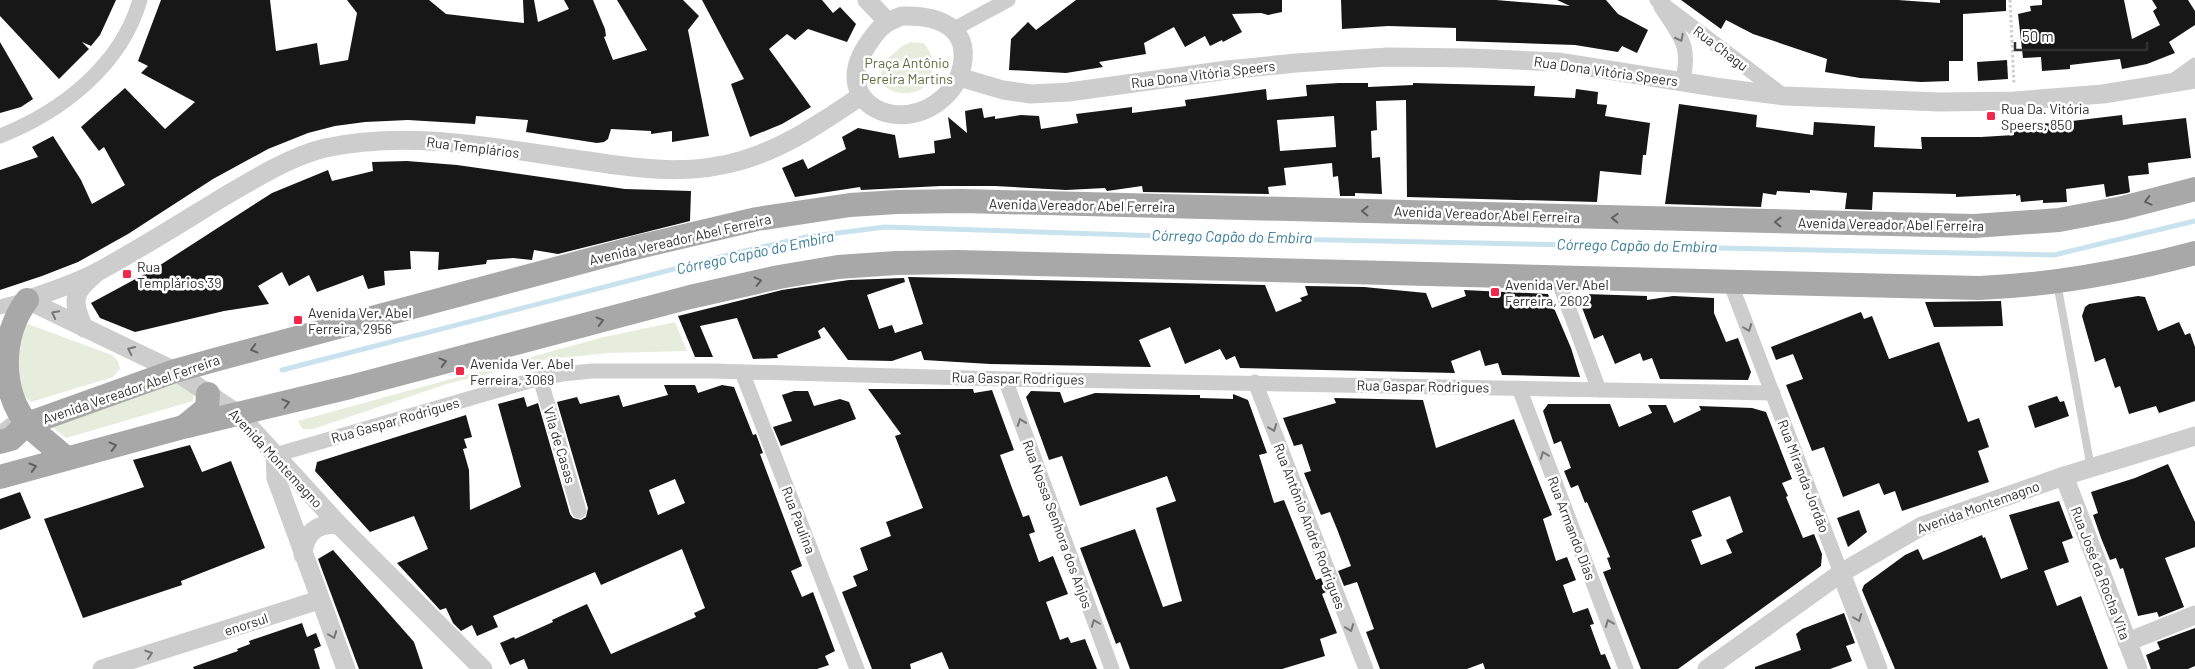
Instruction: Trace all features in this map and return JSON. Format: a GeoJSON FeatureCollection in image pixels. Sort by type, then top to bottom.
{"type":"FeatureCollection","features":[{"type":"Feature","properties":{"kind":"main road","name":"Avenida Vereador Abel Ferreira"},"geometry":{"type":"LineString","coordinates":[[0,442],[11,439],[23,419],[175,371],[634,248],[757,219],[850,205],[897,202],[962,202],[1974,226],[2058,220],[2122,208],[2195,189]]}},
{"type":"Feature","properties":{"kind":"main road"},"geometry":{"type":"LineString","coordinates":[[0,477],[183,427],[350,387],[690,297],[779,277],[838,267],[896,262],[958,262],[1979,288],[2057,282],[2149,265],[2195,253]]}},
{"type":"Feature","properties":{"kind":"main road"},"geometry":{"type":"LineString","coordinates":[[27,300],[13,323],[8,336],[5,356],[8,389],[23,419],[66,458]]}},
{"type":"Feature","properties":{"kind":"main road"},"geometry":{"type":"LineString","coordinates":[[183,427],[207,408],[208,394]]}},
{"type":"Feature","properties":{"kind":"street"},"geometry":{"type":"LineString","coordinates":[[0,136],[45,115],[74,95],[102,68],[122,39],[140,0]]}},
{"type":"Feature","properties":{"kind":"street"},"geometry":{"type":"LineString","coordinates":[[867,0],[887,21]]}},
{"type":"Feature","properties":{"kind":"street"},"geometry":{"type":"LineString","coordinates":[[954,29],[1008,0]]}},
{"type":"Feature","properties":{"kind":"street","name":"Rua Chagu"},"geometry":{"type":"LineString","coordinates":[[1656,0],[1681,38],[1687,55],[1682,82]]}},
{"type":"Feature","properties":{"kind":"street","name":"Rua Chagu"},"geometry":{"type":"LineString","coordinates":[[1656,0],[1784,96]]}},
{"type":"Feature","properties":{"kind":"street"},"geometry":{"type":"LineString","coordinates":[[902,16],[920,16],[938,19],[954,29],[963,49],[963,62],[959,77],[948,94],[933,107],[918,114],[905,116],[889,115],[874,108],[861,96],[857,84],[857,69],[864,51],[887,21],[902,16]]}},
{"type":"Feature","properties":{"kind":"street","name":"Rua Dona Vitória Speers"},"geometry":{"type":"LineString","coordinates":[[959,77],[1002,90],[1031,94],[1069,92],[1227,70],[1296,63],[1388,57],[1461,58],[1558,62],[1784,96],[1940,102],[2014,101],[2103,94],[2195,79]]}},
{"type":"Feature","properties":{"kind":"street"},"geometry":{"type":"LineString","coordinates":[[2168,84],[2195,65]]}},
{"type":"Feature","properties":{"kind":"street","name":"Rua Templários"},"geometry":{"type":"LineString","coordinates":[[84,328],[75,304],[77,292],[82,285],[100,271],[258,176],[323,149],[362,142],[400,140],[440,142],[640,169],[680,170],[711,167],[744,160],[785,144],[861,96]]}},
{"type":"Feature","properties":{"kind":"street","name":"Rua Templários"},"geometry":{"type":"LineString","coordinates":[[27,300],[100,271]]}},
{"type":"Feature","properties":{"kind":"street"},"geometry":{"type":"LineString","coordinates":[[1557,277],[1599,390]]}},
{"type":"Feature","properties":{"kind":"street","name":"Rua Miranda Jordão"},"geometry":{"type":"LineString","coordinates":[[1730,282],[1878,669]]}},
{"type":"Feature","properties":{"kind":"street"},"geometry":{"type":"LineString","coordinates":[[0,307],[27,300]]}},
{"type":"Feature","properties":{"kind":"street","name":"Avenida Montemagno"},"geometry":{"type":"LineString","coordinates":[[27,300],[175,371],[238,414],[339,525],[483,669]]}},
{"type":"Feature","properties":{"kind":"street","name":"Rua Gaspar Rodrigues"},"geometry":{"type":"LineString","coordinates":[[275,455],[540,378],[592,371],[742,372],[1006,379],[1255,382],[1773,393]]}},
{"type":"Feature","properties":{"kind":"street","name":"Rua Paulina"},"geometry":{"type":"LineString","coordinates":[[742,372],[857,669]]}},
{"type":"Feature","properties":{"kind":"street","name":"Vila de Casas"},"geometry":{"type":"LineString","coordinates":[[540,378],[579,511]]}},
{"type":"Feature","properties":{"kind":"street","name":"Rua Nossa Senhora dos Anjos"},"geometry":{"type":"LineString","coordinates":[[1006,379],[1112,669]]}},
{"type":"Feature","properties":{"kind":"street","name":"Rua Antônio André Rodrigues"},"geometry":{"type":"LineString","coordinates":[[1255,382],[1366,669]]}},
{"type":"Feature","properties":{"kind":"street","name":"Rua Armando Dias"},"geometry":{"type":"LineString","coordinates":[[1519,388],[1626,669]]}},
{"type":"Feature","properties":{"kind":"street","name":"Avenida Montemagno"},"geometry":{"type":"LineString","coordinates":[[1707,669],[1841,573],[1922,526],[2064,476],[2195,436]]}},
{"type":"Feature","properties":{"kind":"street"},"geometry":{"type":"LineString","coordinates":[[275,455],[276,478],[319,600],[346,669]]}},
{"type":"Feature","properties":{"kind":"street","name":"Rua José da Rocha Vita"},"geometry":{"type":"LineString","coordinates":[[2064,476],[2138,669]]}},
{"type":"Feature","properties":{"kind":"street"},"geometry":{"type":"LineString","coordinates":[[286,506],[295,495],[309,492]]}},
{"type":"Feature","properties":{"kind":"street"},"geometry":{"type":"LineString","coordinates":[[303,555],[307,537],[313,530],[321,525],[339,525]]}},
{"type":"Feature","properties":{"kind":"street","name":"enorsul"},"geometry":{"type":"LineString","coordinates":[[102,669],[319,600]]}},
{"type":"Feature","properties":{"kind":"street"},"geometry":{"type":"LineString","coordinates":[[2127,642],[2195,615]]}},
{"type":"Feature","properties":{"kind":"lane"},"geometry":{"type":"LineString","coordinates":[[2057,282],[2091,468]]}},
{"type":"Feature","properties":{"kind":"lane"},"geometry":{"type":"LineString","coordinates":[[0,429],[23,419]]}},
{"type":"Feature","properties":{"kind":"path"},"geometry":{"type":"LineString","coordinates":[[2010,0],[2014,101]]}},
{"type":"Feature","properties":{"kind":"green space","name":"Praça Antônio Pereira Martins"},"geometry":{"type":"Polygon","coordinates":[[[911,42],[923,43],[930,52],[933,64],[931,76],[929,81],[920,90],[908,93],[895,92],[884,85],[881,80],[882,64],[902,46],[911,42]]]}},
{"type":"Feature","properties":{"kind":"green space"},"geometry":{"type":"Polygon","coordinates":[[[675,322],[687,351],[609,353],[549,359],[450,383],[313,429],[302,429],[298,421],[604,337],[675,322]]]}},
{"type":"Feature","properties":{"kind":"green space"},"geometry":{"type":"Polygon","coordinates":[[[28,324],[112,355],[118,361],[120,369],[113,377],[31,402],[24,395],[20,387],[16,369],[18,331],[28,324]]]}},
{"type":"Feature","properties":{"kind":"green space"},"geometry":{"type":"Polygon","coordinates":[[[179,382],[194,392],[193,401],[66,438],[50,425],[179,382]]]}},
{"type":"Feature","properties":{"kind":"building"},"geometry":{"type":"Polygon","coordinates":[[[0,0],[116,0],[100,35],[91,46],[82,42],[89,49],[59,79],[0,16],[0,0]]]}},
{"type":"Feature","properties":{"kind":"building"},"geometry":{"type":"Polygon","coordinates":[[[161,0],[270,0],[276,51],[317,43],[320,65],[348,60],[357,13],[347,0],[429,0],[446,14],[524,23],[523,0],[534,0],[538,22],[569,9],[564,0],[593,0],[605,29],[606,36],[604,37],[613,60],[647,50],[617,0],[683,0],[699,16],[688,30],[709,136],[672,142],[672,131],[651,134],[651,131],[611,129],[608,139],[597,143],[526,132],[528,120],[476,116],[475,124],[408,120],[365,122],[335,126],[308,133],[268,149],[213,179],[128,234],[78,262],[0,290],[0,170],[38,157],[32,147],[53,136],[81,180],[92,204],[125,185],[104,147],[99,151],[81,127],[125,88],[165,129],[195,102],[141,73],[148,66],[138,61],[161,0]]]}},
{"type":"Feature","properties":{"kind":"building"},"geometry":{"type":"Polygon","coordinates":[[[702,0],[822,0],[833,13],[840,7],[856,24],[847,42],[808,29],[795,40],[787,34],[769,49],[811,107],[782,124],[750,137],[731,84],[744,79],[702,0]]]}},
{"type":"Feature","properties":{"kind":"building"},"geometry":{"type":"Polygon","coordinates":[[[1076,0],[1282,0],[1282,12],[1268,15],[1261,13],[1232,14],[1242,32],[1223,42],[1222,40],[1210,46],[1205,36],[1185,47],[1174,27],[1144,43],[1146,54],[1099,62],[1103,67],[1066,73],[1009,70],[1011,39],[1028,22],[1036,30],[1076,0]]]}},
{"type":"Feature","properties":{"kind":"building"},"geometry":{"type":"Polygon","coordinates":[[[1341,0],[1496,0],[1570,6],[1557,0],[1606,0],[1618,14],[1648,30],[1637,53],[1622,46],[1618,52],[1575,45],[1456,41],[1456,28],[1388,26],[1342,29],[1341,0]]]}},
{"type":"Feature","properties":{"kind":"building"},"geometry":{"type":"Polygon","coordinates":[[[1681,0],[1898,0],[1940,3],[1940,0],[2006,0],[2006,11],[1963,14],[1963,61],[1949,61],[1949,81],[1921,82],[1860,78],[1825,72],[1827,59],[1753,34],[1726,20],[1721,29],[1681,0]]]}},
{"type":"Feature","properties":{"kind":"building"},"geometry":{"type":"Polygon","coordinates":[[[2042,0],[2124,0],[2132,39],[2160,25],[2153,11],[2157,8],[2152,0],[2188,0],[2195,11],[2195,25],[2169,42],[2175,53],[2147,64],[2122,69],[2120,59],[2070,65],[2070,69],[2042,71],[2041,57],[2023,58],[2018,14],[2031,11],[2030,6],[2042,5],[2042,0]]]}},
{"type":"Feature","properties":{"kind":"building"},"geometry":{"type":"Polygon","coordinates":[[[0,42],[33,99],[21,107],[0,113],[0,42]]]}},
{"type":"Feature","properties":{"kind":"building"},"geometry":{"type":"Polygon","coordinates":[[[2007,60],[2008,79],[1978,81],[1977,62],[2007,60]]]}},
{"type":"Feature","properties":{"kind":"building"},"geometry":{"type":"Polygon","coordinates":[[[1368,83],[1368,87],[1413,85],[1413,83],[1535,86],[1534,96],[1575,98],[1576,89],[1598,92],[1597,104],[1607,105],[1605,116],[1650,123],[1646,155],[1643,155],[1641,175],[1600,171],[1597,202],[1407,197],[1406,100],[1376,101],[1377,130],[1371,131],[1372,158],[1380,157],[1382,194],[1355,193],[1355,196],[1340,196],[1338,176],[1333,177],[1332,163],[1284,168],[1286,185],[1268,187],[1269,194],[1143,192],[1142,186],[1107,191],[1105,188],[1066,190],[995,186],[941,186],[861,190],[860,187],[795,197],[782,168],[803,159],[808,169],[846,149],[842,137],[858,128],[895,135],[899,158],[935,153],[934,141],[951,138],[948,117],[967,133],[965,111],[975,109],[982,108],[984,118],[995,116],[995,119],[1021,115],[1039,116],[1041,129],[1078,123],[1076,114],[1132,107],[1132,113],[1186,106],[1185,100],[1266,89],[1267,100],[1307,96],[1306,85],[1368,83]],[[1334,116],[1277,120],[1280,151],[1336,147],[1334,116]]]}},
{"type":"Feature","properties":{"kind":"building"},"geometry":{"type":"Polygon","coordinates":[[[1679,104],[1757,115],[1756,127],[1813,135],[1814,122],[1875,126],[1874,147],[1922,149],[1921,137],[2014,135],[2013,125],[2055,123],[2122,115],[2123,125],[2186,118],[2191,158],[2148,163],[2149,174],[2128,176],[2130,192],[2127,193],[2106,197],[2104,184],[2066,189],[2067,202],[2043,203],[2043,200],[2021,202],[2020,195],[2016,196],[2016,194],[1956,197],[1956,194],[1873,192],[1872,210],[1845,209],[1847,193],[1810,190],[1810,193],[1777,191],[1776,195],[1763,193],[1761,207],[1665,204],[1679,104]]]}},
{"type":"Feature","properties":{"kind":"building"},"geometry":{"type":"Polygon","coordinates":[[[407,161],[457,165],[625,189],[691,191],[690,221],[558,254],[534,250],[532,260],[513,258],[487,260],[486,264],[438,270],[439,252],[410,251],[411,269],[384,271],[385,285],[368,289],[363,275],[317,292],[309,275],[289,286],[282,272],[258,286],[269,304],[224,311],[135,332],[100,318],[91,303],[154,269],[272,193],[328,170],[332,181],[373,171],[372,162],[407,161]]]}},
{"type":"Feature","properties":{"kind":"building"},"geometry":{"type":"Polygon","coordinates":[[[908,277],[1265,285],[1276,312],[1302,301],[1300,298],[1308,295],[1305,286],[1364,287],[1426,293],[1432,308],[1466,296],[1464,290],[1548,294],[1571,348],[1580,377],[1502,375],[1498,363],[1485,366],[1480,350],[1451,361],[1455,373],[1240,368],[1235,356],[1226,360],[1220,349],[1185,364],[1170,327],[1139,340],[1151,367],[990,364],[924,360],[921,351],[892,361],[848,360],[824,327],[818,331],[821,338],[777,355],[778,358],[753,359],[737,318],[700,326],[713,357],[695,357],[678,316],[782,290],[849,280],[904,278],[905,282],[867,295],[879,329],[892,325],[895,333],[923,324],[908,277]]]}},
{"type":"Feature","properties":{"kind":"building"},"geometry":{"type":"Polygon","coordinates":[[[1585,294],[1647,296],[1647,300],[1673,296],[1714,298],[1714,313],[1726,342],[1738,338],[1751,372],[1748,380],[1660,379],[1652,358],[1643,361],[1640,353],[1615,364],[1603,335],[1594,339],[1578,297],[1585,294]]]}},
{"type":"Feature","properties":{"kind":"building"},"geometry":{"type":"Polygon","coordinates":[[[2138,296],[2145,297],[2158,331],[2179,322],[2185,335],[2190,333],[2195,347],[2195,401],[2159,413],[2156,406],[2129,414],[2120,386],[2115,388],[2105,358],[2095,362],[2082,316],[2085,307],[2089,304],[2138,296]]]}},
{"type":"Feature","properties":{"kind":"building"},"geometry":{"type":"Polygon","coordinates":[[[2001,301],[2003,326],[1934,327],[1925,302],[2001,301]]]}},
{"type":"Feature","properties":{"kind":"building"},"geometry":{"type":"Polygon","coordinates":[[[1861,312],[1864,319],[1872,316],[1889,359],[1939,342],[1968,422],[1979,418],[1989,447],[1978,451],[1989,482],[1902,511],[1895,491],[1884,495],[1879,483],[1843,497],[1824,447],[1812,451],[1786,385],[1803,379],[1793,354],[1776,360],[1771,347],[1861,312]]]}},
{"type":"Feature","properties":{"kind":"building"},"geometry":{"type":"Polygon","coordinates":[[[664,385],[695,385],[698,393],[722,385],[734,387],[753,435],[756,434],[763,453],[760,454],[802,566],[791,571],[802,597],[813,592],[835,651],[825,656],[829,665],[817,669],[528,669],[524,659],[510,665],[500,643],[514,637],[515,639],[553,622],[552,620],[587,604],[611,654],[696,617],[694,613],[705,608],[682,549],[601,585],[595,572],[493,616],[498,627],[477,636],[472,625],[461,631],[453,623],[446,608],[440,610],[397,563],[428,549],[414,516],[370,532],[315,471],[317,462],[466,415],[472,437],[464,439],[467,448],[463,449],[469,470],[470,510],[521,487],[498,404],[524,397],[527,407],[538,403],[570,514],[573,518],[581,520],[586,517],[588,508],[557,402],[577,397],[580,404],[619,395],[623,407],[668,395],[664,385]],[[675,479],[649,490],[658,515],[685,503],[675,479]]]}},
{"type":"Feature","properties":{"kind":"building"},"geometry":{"type":"Polygon","coordinates":[[[868,389],[973,389],[974,393],[992,390],[1014,450],[1000,455],[1023,517],[1029,515],[1035,532],[1029,534],[1039,562],[1053,556],[1068,594],[1046,602],[1060,640],[1068,637],[1071,643],[1085,639],[1097,669],[949,669],[942,652],[910,664],[911,669],[872,669],[842,592],[857,586],[853,576],[868,570],[860,548],[891,536],[886,522],[923,508],[895,436],[901,434],[868,389]]]}},
{"type":"Feature","properties":{"kind":"building"},"geometry":{"type":"Polygon","coordinates":[[[794,391],[808,391],[814,406],[840,399],[849,402],[856,419],[781,446],[773,427],[792,421],[782,395],[794,391]]]}},
{"type":"Feature","properties":{"kind":"building"},"geometry":{"type":"Polygon","coordinates":[[[1031,391],[1060,392],[1064,403],[1095,393],[1200,395],[1200,398],[1233,399],[1233,394],[1248,400],[1267,453],[1259,455],[1274,503],[1284,500],[1316,580],[1321,578],[1326,592],[1322,594],[1337,633],[1320,639],[1325,656],[1282,669],[1130,669],[1120,642],[1116,644],[1080,548],[1135,529],[1163,607],[1182,601],[1156,508],[1176,501],[1167,476],[1080,506],[1062,456],[1049,460],[1026,397],[1031,391]]]}},
{"type":"Feature","properties":{"kind":"building"},"geometry":{"type":"Polygon","coordinates":[[[2057,396],[2060,402],[2064,401],[2069,416],[2035,428],[2028,406],[2057,396]]]}},
{"type":"Feature","properties":{"kind":"building"},"geometry":{"type":"Polygon","coordinates":[[[1334,398],[1423,400],[1436,448],[1514,419],[1552,515],[1543,519],[1556,561],[1567,557],[1576,580],[1563,585],[1573,613],[1588,608],[1594,624],[1590,625],[1601,655],[1605,654],[1611,669],[1485,669],[1483,663],[1467,669],[1380,669],[1366,632],[1374,629],[1357,582],[1344,586],[1338,571],[1351,566],[1337,529],[1330,512],[1321,515],[1304,473],[1311,471],[1302,444],[1294,446],[1283,418],[1336,403],[1334,398]]]}},
{"type":"Feature","properties":{"kind":"building"},"geometry":{"type":"Polygon","coordinates":[[[1548,404],[1610,404],[1619,427],[1652,413],[1648,405],[1666,405],[1674,423],[1701,410],[1699,406],[1752,408],[1766,412],[1792,479],[1782,483],[1788,496],[1786,497],[1803,538],[1814,534],[1822,554],[1821,566],[1678,669],[1641,669],[1603,572],[1611,569],[1607,558],[1610,557],[1578,485],[1571,488],[1564,471],[1571,468],[1561,441],[1554,444],[1543,411],[1548,404]],[[1730,496],[1692,511],[1702,536],[1691,540],[1701,565],[1732,553],[1726,540],[1743,532],[1730,496]]]}},
{"type":"Feature","properties":{"kind":"building"},"geometry":{"type":"Polygon","coordinates":[[[190,445],[202,472],[231,461],[265,548],[181,581],[182,585],[83,618],[44,519],[144,487],[133,460],[190,445]]]}},
{"type":"Feature","properties":{"kind":"building"},"geometry":{"type":"Polygon","coordinates":[[[2168,464],[2195,522],[2195,547],[2165,558],[2184,607],[2159,617],[2157,612],[2138,616],[2123,568],[2120,569],[2116,558],[2110,560],[2101,538],[2093,515],[2098,513],[2091,492],[2135,478],[2168,464]]]}},
{"type":"Feature","properties":{"kind":"building"},"geometry":{"type":"Polygon","coordinates":[[[20,492],[31,518],[0,530],[0,499],[20,492]]]}},
{"type":"Feature","properties":{"kind":"building"},"geometry":{"type":"Polygon","coordinates":[[[2059,501],[2073,538],[2062,542],[2069,562],[2044,571],[2057,606],[2081,596],[2108,669],[1895,669],[1862,590],[1864,585],[1905,555],[1918,549],[1923,560],[1982,535],[1983,538],[1985,537],[2001,579],[2028,569],[2009,515],[2059,501]]]}},
{"type":"Feature","properties":{"kind":"building"},"geometry":{"type":"Polygon","coordinates":[[[1859,510],[1867,532],[1848,547],[1837,518],[1859,510]]]}},
{"type":"Feature","properties":{"kind":"building"},"geometry":{"type":"Polygon","coordinates":[[[333,550],[414,642],[423,669],[359,669],[318,559],[333,550]]]}},
{"type":"Feature","properties":{"kind":"building"},"geometry":{"type":"Polygon","coordinates":[[[1844,613],[1855,643],[1846,646],[1852,661],[1830,669],[1755,669],[1755,667],[1801,650],[1796,634],[1802,629],[1844,613]]]}},
{"type":"Feature","properties":{"kind":"building"},"geometry":{"type":"Polygon","coordinates":[[[302,623],[307,637],[316,633],[321,646],[314,649],[320,669],[194,669],[193,667],[238,651],[237,649],[250,644],[249,641],[302,623]]]}},
{"type":"Feature","properties":{"kind":"building"},"geometry":{"type":"Polygon","coordinates":[[[2195,628],[2195,666],[2188,669],[2151,669],[2146,655],[2160,649],[2157,642],[2195,628]]]}},
{"type":"Feature","properties":{"kind":"waterway","name":"Córrego Capão do Embira"},"geometry":{"type":"LineString","coordinates":[[282,370],[732,254],[806,237],[885,227],[1192,237],[2054,255],[2195,221]]}},
{"type":"Feature","properties":{"kind":"place","name":"Rua Da. Vitória Speers, 850"},"geometry":{"type":"Point","coordinates":[1991,116]}},
{"type":"Feature","properties":{"kind":"place","name":"Rua Templários 39"},"geometry":{"type":"Point","coordinates":[127,274]}},
{"type":"Feature","properties":{"kind":"place","name":"Avenida Ver. Abel Ferreira, 2602"},"geometry":{"type":"Point","coordinates":[1495,292]}},
{"type":"Feature","properties":{"kind":"place","name":"Avenida Ver. Abel Ferreira, 2956"},"geometry":{"type":"Point","coordinates":[298,320]}},
{"type":"Feature","properties":{"kind":"place","name":"Avenida Ver. Abel Ferreira, 3069"},"geometry":{"type":"Point","coordinates":[460,371]}}]}
